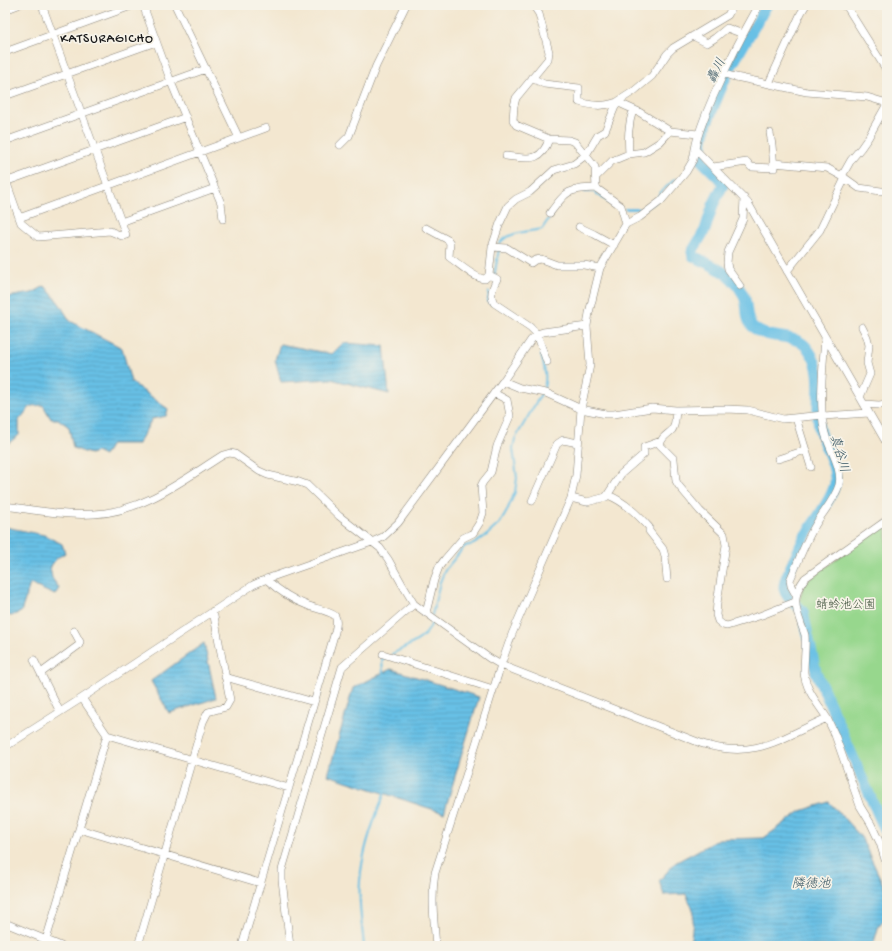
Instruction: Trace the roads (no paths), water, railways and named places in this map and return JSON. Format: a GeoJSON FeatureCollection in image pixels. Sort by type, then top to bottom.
{"type":"FeatureCollection","features":[{"type":"Feature","properties":{"kind":"street"},"geometry":{"type":"LineString","coordinates":[[5,10],[18,5]]}},
{"type":"Feature","properties":{"kind":"street"},"geometry":{"type":"LineString","coordinates":[[42,5],[94,149],[126,235],[122,236],[110,231],[38,237],[21,223],[5,181],[94,149],[186,117]]}},
{"type":"Feature","properties":{"kind":"street"},"geometry":{"type":"LineString","coordinates":[[5,52],[134,5]]}},
{"type":"Feature","properties":{"kind":"street"},"geometry":{"type":"LineString","coordinates":[[143,5],[171,82],[221,203],[223,219]]}},
{"type":"Feature","properties":{"kind":"street"},"geometry":{"type":"LineString","coordinates":[[175,5],[239,138]]}},
{"type":"Feature","properties":{"kind":"street"},"geometry":{"type":"LineString","coordinates":[[340,145],[349,136],[376,66],[406,5]]}},
{"type":"Feature","properties":{"kind":"street"},"geometry":{"type":"LineString","coordinates":[[532,5],[539,14],[549,52],[548,58],[516,98],[513,120],[516,125],[549,139],[569,140],[575,142],[595,168],[596,188]]}},
{"type":"Feature","properties":{"kind":"street"},"geometry":{"type":"LineString","coordinates":[[532,78],[544,84],[579,88],[579,102],[594,106],[605,106],[617,102],[634,91],[652,76],[673,48],[728,15],[733,5]]}},
{"type":"Feature","properties":{"kind":"street"},"geometry":{"type":"LineString","coordinates":[[436,946],[432,897],[435,873],[512,634],[571,498],[576,475],[581,409],[590,365],[587,326],[600,268],[626,224],[640,217],[661,201],[686,172],[696,151],[698,134],[724,73],[758,5]]}},
{"type":"Feature","properties":{"kind":"street"},"geometry":{"type":"LineString","coordinates":[[769,83],[806,5]]}},
{"type":"Feature","properties":{"kind":"street"},"geometry":{"type":"LineString","coordinates":[[842,5],[846,7],[887,70]]}},
{"type":"Feature","properties":{"kind":"street"},"geometry":{"type":"LineString","coordinates":[[693,36],[707,43],[728,28],[743,34]]}},
{"type":"Feature","properties":{"kind":"street"},"geometry":{"type":"LineString","coordinates":[[5,96],[156,42]]}},
{"type":"Feature","properties":{"kind":"street"},"geometry":{"type":"LineString","coordinates":[[5,141],[206,69]]}},
{"type":"Feature","properties":{"kind":"street"},"geometry":{"type":"LineString","coordinates":[[724,73],[731,76],[807,92],[867,97],[887,102],[868,138],[851,160],[820,230],[787,271]]}},
{"type":"Feature","properties":{"kind":"street"},"geometry":{"type":"LineString","coordinates":[[617,102],[670,131],[698,134]]}},
{"type":"Feature","properties":{"kind":"street"},"geometry":{"type":"LineString","coordinates":[[426,228],[448,240],[450,243],[449,257],[481,279],[485,279],[489,275],[492,247],[508,206],[516,199],[530,192],[554,170],[574,164],[586,155],[598,135],[605,131],[617,102]]}},
{"type":"Feature","properties":{"kind":"street"},"geometry":{"type":"LineString","coordinates":[[629,154],[629,122],[633,110]]}},
{"type":"Feature","properties":{"kind":"street"},"geometry":{"type":"LineString","coordinates":[[19,218],[266,128]]}},
{"type":"Feature","properties":{"kind":"street"},"geometry":{"type":"LineString","coordinates":[[596,176],[612,161],[629,154],[644,152],[660,142],[670,131]]}},
{"type":"Feature","properties":{"kind":"street"},"geometry":{"type":"LineString","coordinates":[[713,167],[747,162],[751,167],[774,168],[770,133]]}},
{"type":"Feature","properties":{"kind":"street"},"geometry":{"type":"LineString","coordinates":[[506,156],[522,159],[534,158],[543,152],[547,147],[549,139]]}},
{"type":"Feature","properties":{"kind":"street"},"geometry":{"type":"LineString","coordinates":[[696,151],[744,198],[887,444]]}},
{"type":"Feature","properties":{"kind":"street"},"geometry":{"type":"LineString","coordinates":[[774,163],[828,168],[859,188],[882,192]]}},
{"type":"Feature","properties":{"kind":"street"},"geometry":{"type":"LineString","coordinates":[[121,222],[215,188]]}},
{"type":"Feature","properties":{"kind":"street"},"geometry":{"type":"LineString","coordinates":[[550,213],[562,196],[569,191],[596,188],[621,206],[626,224]]}},
{"type":"Feature","properties":{"kind":"street"},"geometry":{"type":"LineString","coordinates":[[740,286],[728,269],[727,263],[728,252],[742,219],[744,198]]}},
{"type":"Feature","properties":{"kind":"street"},"geometry":{"type":"LineString","coordinates":[[579,228],[614,245]]}},
{"type":"Feature","properties":{"kind":"street"},"geometry":{"type":"LineString","coordinates":[[492,247],[507,248],[531,263],[535,260],[541,259],[557,265],[584,265],[600,268]]}},
{"type":"Feature","properties":{"kind":"street"},"geometry":{"type":"LineString","coordinates":[[489,275],[497,279],[492,294],[494,303],[530,327],[537,334],[547,362]]}},
{"type":"Feature","properties":{"kind":"street"},"geometry":{"type":"LineString","coordinates":[[5,747],[253,585],[383,537],[398,523],[494,393],[530,340],[537,334],[552,330],[587,326]]}},
{"type":"Feature","properties":{"kind":"street"},"geometry":{"type":"LineString","coordinates":[[860,397],[870,374],[867,363],[869,345],[862,327]]}},
{"type":"Feature","properties":{"kind":"street"},"geometry":{"type":"LineString","coordinates":[[796,599],[790,580],[814,526],[833,497],[839,484],[839,474],[824,430],[823,370],[825,337]]}},
{"type":"Feature","properties":{"kind":"street"},"geometry":{"type":"LineString","coordinates":[[502,381],[520,388],[546,393],[581,409],[606,414],[652,408],[676,410],[748,410],[783,419],[869,413]]}},
{"type":"Feature","properties":{"kind":"street"},"geometry":{"type":"LineString","coordinates":[[426,613],[434,580],[439,568],[463,538],[473,533],[483,514],[481,486],[491,472],[497,446],[510,416],[507,400],[494,393]]}},
{"type":"Feature","properties":{"kind":"street"},"geometry":{"type":"LineString","coordinates":[[864,404],[887,404]]}},
{"type":"Feature","properties":{"kind":"street"},"geometry":{"type":"LineString","coordinates":[[571,498],[587,502],[606,497],[621,474],[644,454],[644,447],[661,441],[675,425],[676,410]]}},
{"type":"Feature","properties":{"kind":"street"},"geometry":{"type":"LineString","coordinates":[[796,418],[811,467]]}},
{"type":"Feature","properties":{"kind":"street"},"geometry":{"type":"LineString","coordinates":[[532,500],[557,444],[563,440],[578,442]]}},
{"type":"Feature","properties":{"kind":"street"},"geometry":{"type":"LineString","coordinates":[[661,441],[660,445],[674,459],[676,481],[679,486],[700,511],[724,534],[726,539],[717,603],[716,615],[718,621],[727,626],[762,615],[796,599]]}},
{"type":"Feature","properties":{"kind":"street"},"geometry":{"type":"LineString","coordinates":[[778,460],[806,450]]}},
{"type":"Feature","properties":{"kind":"street"},"geometry":{"type":"LineString","coordinates":[[5,506],[74,514],[115,512],[148,501],[224,455],[230,453],[268,475],[307,485],[339,516],[372,542],[388,559],[414,604],[501,665],[704,744],[721,749],[752,749],[767,746],[827,718]]}},
{"type":"Feature","properties":{"kind":"street"},"geometry":{"type":"LineString","coordinates":[[608,495],[618,499],[626,505],[649,527],[648,531],[663,549],[667,579]]}},
{"type":"Feature","properties":{"kind":"street"},"geometry":{"type":"LineString","coordinates":[[887,520],[805,578],[800,585],[796,599],[796,610],[804,635],[804,674],[808,686],[812,696],[827,718],[835,735],[860,806],[880,843],[887,866]]}},
{"type":"Feature","properties":{"kind":"street"},"geometry":{"type":"LineString","coordinates":[[242,946],[335,632],[336,620],[332,614],[307,606],[290,598],[266,579]]}},
{"type":"Feature","properties":{"kind":"street"},"geometry":{"type":"LineString","coordinates":[[290,946],[282,870],[342,667],[414,604]]}},
{"type":"Feature","properties":{"kind":"street"},"geometry":{"type":"LineString","coordinates":[[138,946],[192,759],[206,716],[208,712],[226,707],[230,700],[213,612]]}},
{"type":"Feature","properties":{"kind":"street"},"geometry":{"type":"LineString","coordinates":[[41,673],[79,645],[80,642],[74,631]]}},
{"type":"Feature","properties":{"kind":"street"},"geometry":{"type":"LineString","coordinates":[[383,654],[493,690]]}},
{"type":"Feature","properties":{"kind":"street"},"geometry":{"type":"LineString","coordinates":[[34,660],[60,712]]}},
{"type":"Feature","properties":{"kind":"street"},"geometry":{"type":"LineString","coordinates":[[226,677],[314,702]]}},
{"type":"Feature","properties":{"kind":"street"},"geometry":{"type":"LineString","coordinates":[[82,698],[107,735],[289,788]]}},
{"type":"Feature","properties":{"kind":"street"},"geometry":{"type":"LineString","coordinates":[[46,940],[107,735]]}},
{"type":"Feature","properties":{"kind":"street"},"geometry":{"type":"LineString","coordinates":[[79,829],[260,883]]}},
{"type":"Feature","properties":{"kind":"street"},"geometry":{"type":"LineString","coordinates":[[5,923],[61,946]]}},
{"type":"Feature","properties":{"kind":"water"},"geometry":{"type":"Polygon","coordinates":[[[45,286],[59,303],[70,321],[122,348],[131,382],[168,409],[166,416],[152,419],[138,444],[111,444],[104,456],[96,452],[90,454],[73,448],[69,427],[58,419],[51,419],[43,405],[31,406],[19,420],[19,435],[5,446],[5,334],[8,297],[32,293],[45,286]]]}},
{"type":"Feature","properties":{"kind":"water"},"geometry":{"type":"Polygon","coordinates":[[[343,343],[384,346],[389,394],[331,379],[281,382],[275,360],[280,344],[332,354],[343,343]]]}},
{"type":"Feature","properties":{"kind":"water"},"geometry":{"type":"Polygon","coordinates":[[[5,527],[44,535],[62,544],[65,553],[57,558],[50,567],[52,578],[59,588],[55,595],[30,584],[21,612],[11,616],[5,614],[5,527]]]}},
{"type":"Feature","properties":{"kind":"water"},"geometry":{"type":"Polygon","coordinates":[[[204,643],[216,698],[169,713],[151,681],[204,643]]]}},
{"type":"Feature","properties":{"kind":"water"},"geometry":{"type":"Polygon","coordinates":[[[391,669],[479,697],[444,813],[328,775],[353,688],[391,669]]]}},
{"type":"Feature","properties":{"kind":"water","name":"隣徳池"},"geometry":{"type":"Polygon","coordinates":[[[829,802],[861,837],[887,893],[887,915],[878,928],[873,946],[687,946],[691,938],[694,912],[686,894],[664,895],[659,881],[675,863],[719,839],[764,838],[801,811],[829,802]]]}},
{"type":"Feature","properties":{"kind":"waterway","name":"真谷川"},"geometry":{"type":"LineString","coordinates":[[767,5],[728,72],[707,123],[701,152],[702,161],[724,183],[713,205],[705,230],[692,252],[693,256],[724,272],[736,283],[745,299],[748,318],[753,327],[759,332],[796,340],[803,344],[814,358],[819,378],[819,428],[832,462],[835,483],[831,496],[803,540],[784,583],[784,589],[787,596],[803,612],[816,672],[887,835]]}},
{"type":"Feature","properties":{"kind":"waterway"},"geometry":{"type":"LineString","coordinates":[[625,209],[642,209],[655,202],[660,193],[675,179]]}},
{"type":"Feature","properties":{"kind":"waterway"},"geometry":{"type":"LineString","coordinates":[[585,192],[594,192],[613,205]]}},
{"type":"Feature","properties":{"kind":"waterway"},"geometry":{"type":"LineString","coordinates":[[499,245],[506,237],[518,233],[542,229],[552,214]]}},
{"type":"Feature","properties":{"kind":"waterway"},"geometry":{"type":"LineString","coordinates":[[494,277],[499,249]]}},
{"type":"Feature","properties":{"kind":"waterway"},"geometry":{"type":"LineString","coordinates":[[489,292],[488,301],[491,304]]}},
{"type":"Feature","properties":{"kind":"waterway"},"geometry":{"type":"LineString","coordinates":[[541,355],[545,377],[543,390]]}},
{"type":"Feature","properties":{"kind":"waterway"},"geometry":{"type":"LineString","coordinates":[[432,615],[440,582],[445,570],[465,546],[474,544],[487,535],[500,523],[506,513],[515,492],[517,478],[513,448],[515,439],[541,394]]}},
{"type":"Feature","properties":{"kind":"waterway"},"geometry":{"type":"LineString","coordinates":[[392,654],[422,637],[430,627],[432,620]]}},
{"type":"Feature","properties":{"kind":"waterway"},"geometry":{"type":"LineString","coordinates":[[383,675],[382,659],[386,657]]}},
{"type":"Feature","properties":{"kind":"waterway"},"geometry":{"type":"LineString","coordinates":[[364,946],[360,914],[361,870],[369,837],[384,795],[384,791]]}},
{"type":"Feature","properties":{"kind":"district","name":"KATSURAGICHO"},"geometry":{"type":"Point","coordinates":[107,37]}},
{"type":"Feature","properties":{"kind":"water label","name":"轟川"},"geometry":{"type":"Point","coordinates":[715,70]}},
{"type":"Feature","properties":{"kind":"park label","name":"蜻蛉池公園"},"geometry":{"type":"Point","coordinates":[846,604]}}]}
